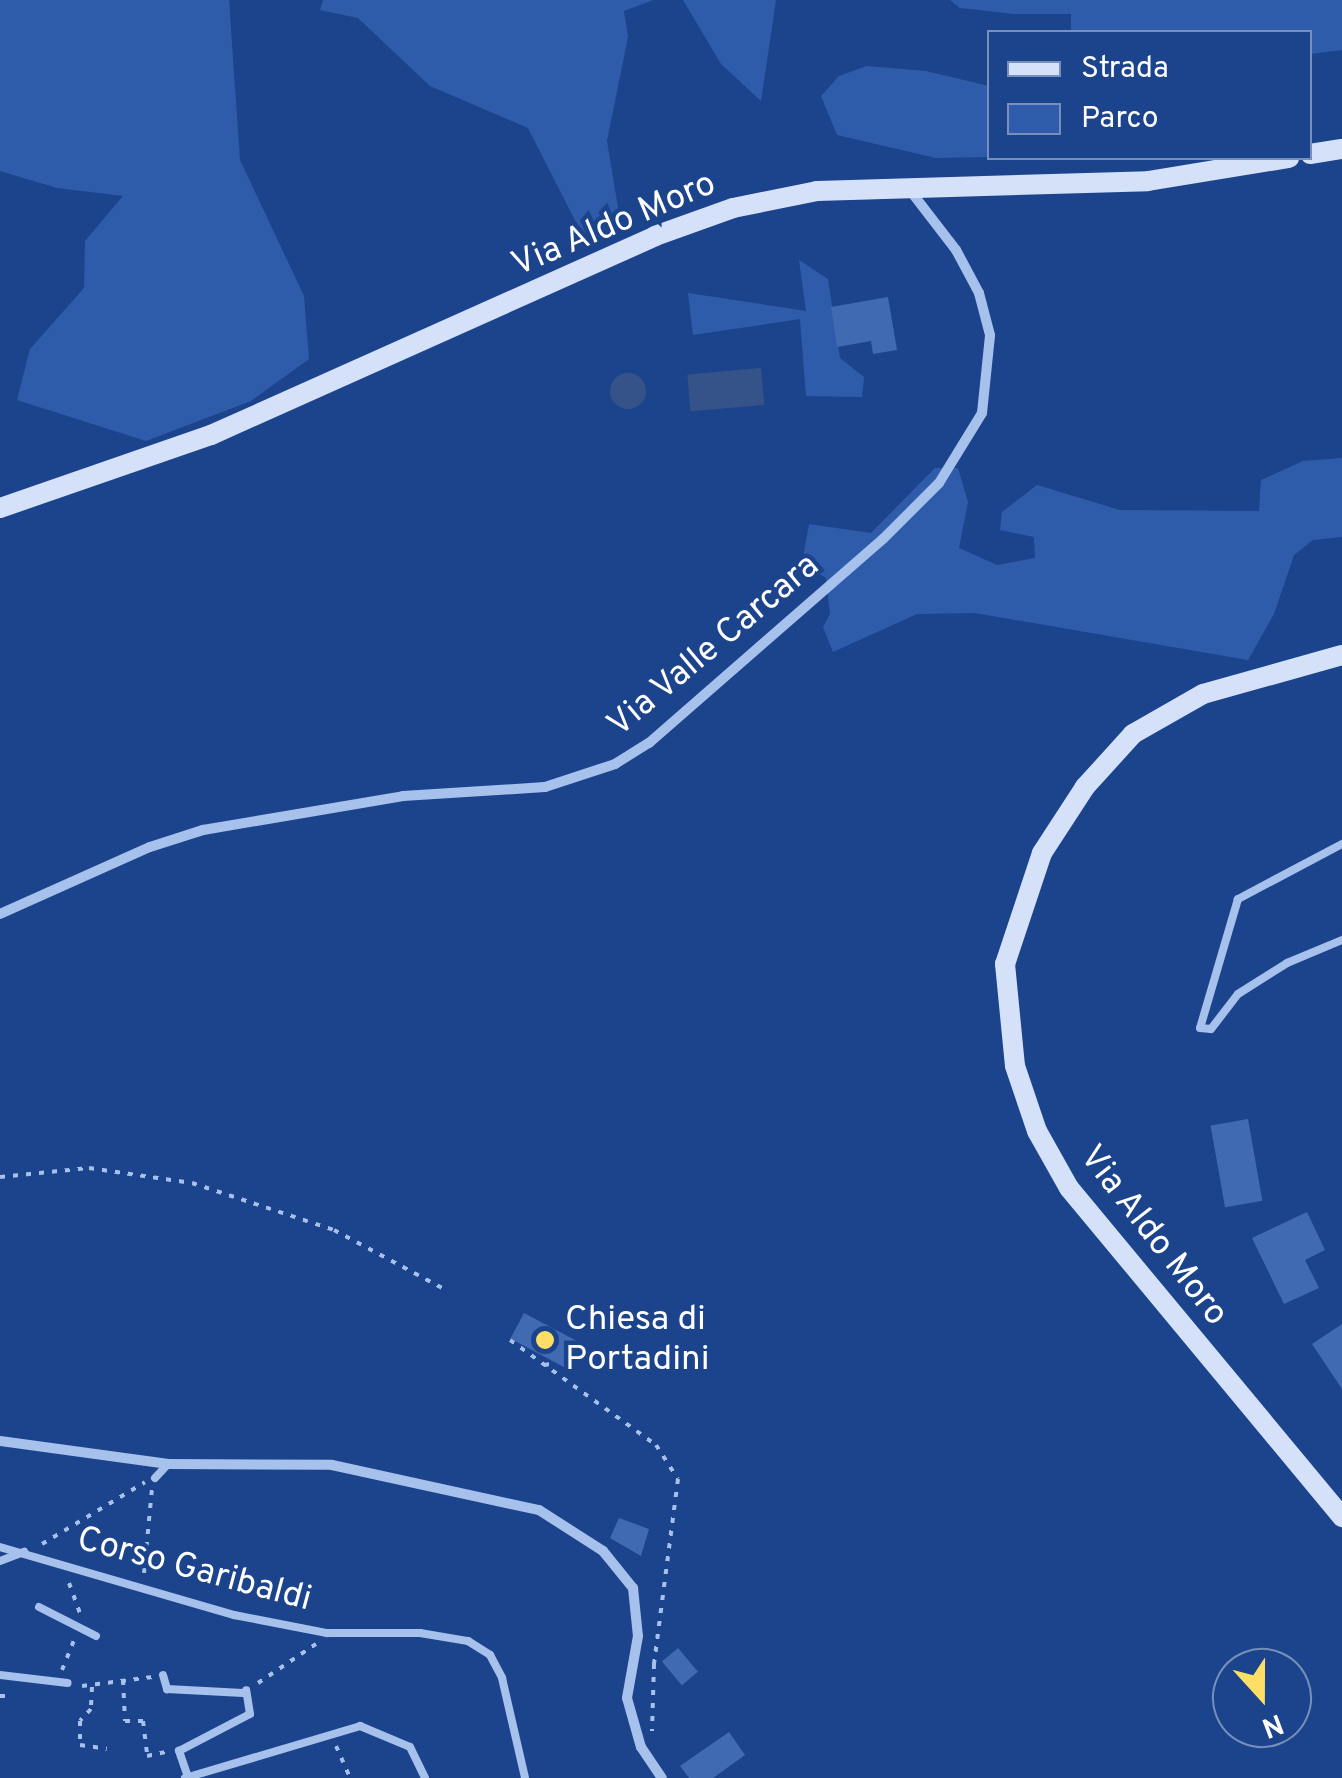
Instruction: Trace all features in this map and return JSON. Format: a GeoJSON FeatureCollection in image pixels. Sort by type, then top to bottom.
{"type":"FeatureCollection","features":[{"type":"Feature","properties":{"kind":"main road"},"geometry":{"type":"LineString","coordinates":[[1312,154],[1342,148]]}},
{"type":"Feature","properties":{"kind":"main road","name":"Via Aldo Moro"},"geometry":{"type":"LineString","coordinates":[[0,508],[212,435],[670,230],[782,196],[907,187],[1080,186],[1274,160]]}},
{"type":"Feature","properties":{"kind":"main road","name":"Via Aldo Moro"},"geometry":{"type":"LineString","coordinates":[[1342,655],[1203,694],[1134,734],[1085,787],[1042,853],[1005,964],[1015,1066],[1037,1131],[1068,1188],[1342,1518]]}},
{"type":"Feature","properties":{"kind":"street","name":"Via Valle Carcara"},"geometry":{"type":"LineString","coordinates":[[0,914],[150,846],[204,830],[403,796],[544,786],[615,764],[648,743],[883,539],[939,482],[982,413],[990,334],[979,293],[956,250],[907,187]]}},
{"type":"Feature","properties":{"kind":"street"},"geometry":{"type":"LineString","coordinates":[[0,1441],[168,1464],[332,1465],[539,1510],[583,1535],[622,1568],[633,1588],[639,1606],[627,1698],[631,1722],[662,1778]]}},
{"type":"Feature","properties":{"kind":"lane"},"geometry":{"type":"LineString","coordinates":[[1342,844],[1238,899],[1200,1028],[1211,1029],[1238,994],[1287,963],[1342,940]]}},
{"type":"Feature","properties":{"kind":"lane"},"geometry":{"type":"LineString","coordinates":[[154,1481],[168,1464]]}},
{"type":"Feature","properties":{"kind":"lane","name":"Corso Garibaldi"},"geometry":{"type":"LineString","coordinates":[[0,1547],[27,1550],[234,1615],[326,1633],[420,1633],[468,1641],[490,1655],[525,1778]]}},
{"type":"Feature","properties":{"kind":"lane"},"geometry":{"type":"LineString","coordinates":[[0,1561],[27,1550]]}},
{"type":"Feature","properties":{"kind":"lane"},"geometry":{"type":"LineString","coordinates":[[39,1607],[96,1636]]}},
{"type":"Feature","properties":{"kind":"lane"},"geometry":{"type":"LineString","coordinates":[[163,1675],[167,1689],[244,1691],[250,1714],[179,1751],[187,1777],[360,1726],[410,1746],[424,1778]]}},
{"type":"Feature","properties":{"kind":"lane"},"geometry":{"type":"LineString","coordinates":[[0,1676],[68,1682]]}},
{"type":"Feature","properties":{"kind":"path"},"geometry":{"type":"LineString","coordinates":[[0,1177],[89,1168],[192,1183],[334,1230],[446,1290]]}},
{"type":"Feature","properties":{"kind":"path"},"geometry":{"type":"LineString","coordinates":[[510,1340],[656,1445],[678,1480],[654,1664],[653,1729]]}},
{"type":"Feature","properties":{"kind":"path"},"geometry":{"type":"LineString","coordinates":[[544,1365],[557,1363]]}},
{"type":"Feature","properties":{"kind":"path"},"geometry":{"type":"LineString","coordinates":[[141,1580],[152,1531],[154,1481]]}},
{"type":"Feature","properties":{"kind":"path"},"geometry":{"type":"LineString","coordinates":[[27,1550],[131,1489]]}},
{"type":"Feature","properties":{"kind":"path"},"geometry":{"type":"LineString","coordinates":[[68,1587],[80,1602],[80,1620]]}},
{"type":"Feature","properties":{"kind":"path"},"geometry":{"type":"LineString","coordinates":[[244,1691],[320,1640]]}},
{"type":"Feature","properties":{"kind":"path"},"geometry":{"type":"LineString","coordinates":[[64,1668],[74,1642]]}},
{"type":"Feature","properties":{"kind":"path"},"geometry":{"type":"LineString","coordinates":[[68,1682],[92,1687],[163,1675]]}},
{"type":"Feature","properties":{"kind":"path"},"geometry":{"type":"LineString","coordinates":[[123,1680],[125,1721],[143,1724],[146,1756],[170,1750]]}},
{"type":"Feature","properties":{"kind":"path"},"geometry":{"type":"LineString","coordinates":[[92,1687],[91,1710],[80,1722],[80,1745],[107,1750]]}},
{"type":"Feature","properties":{"kind":"path"},"geometry":{"type":"LineString","coordinates":[[318,1750],[335,1744],[350,1778]]}},
{"type":"Feature","properties":{"kind":"green space"},"geometry":{"type":"Polygon","coordinates":[[[0,0],[229,0],[240,160],[304,296],[309,359],[251,401],[146,441],[17,400],[30,349],[84,288],[85,241],[123,196],[57,188],[0,171],[0,0]]]}},
{"type":"Feature","properties":{"kind":"green space"},"geometry":{"type":"Polygon","coordinates":[[[323,0],[653,0],[624,11],[628,37],[607,141],[620,220],[600,239],[586,242],[528,128],[430,86],[358,18],[320,10],[323,0]]]}},
{"type":"Feature","properties":{"kind":"green space"},"geometry":{"type":"Polygon","coordinates":[[[683,0],[776,0],[761,101],[721,64],[683,0]]]}},
{"type":"Feature","properties":{"kind":"green space"},"geometry":{"type":"Polygon","coordinates":[[[950,0],[1342,0],[1342,50],[1312,54],[1312,30],[1071,30],[1071,14],[1014,14],[960,8],[950,0]]]}},
{"type":"Feature","properties":{"kind":"green space"},"geometry":{"type":"Polygon","coordinates":[[[867,66],[926,71],[987,86],[987,157],[936,158],[837,135],[821,96],[839,76],[867,66]]]}},
{"type":"Feature","properties":{"kind":"green space"},"geometry":{"type":"Polygon","coordinates":[[[799,260],[828,279],[840,358],[864,377],[862,397],[806,396],[800,319],[693,335],[688,293],[806,311],[799,260]]]}},
{"type":"Feature","properties":{"kind":"green space"},"geometry":{"type":"Polygon","coordinates":[[[1342,458],[1342,537],[1313,540],[1294,555],[1274,614],[1248,660],[975,613],[917,614],[833,652],[823,627],[830,614],[826,578],[802,563],[809,524],[871,533],[935,468],[958,468],[968,502],[959,548],[997,565],[1035,558],[1034,537],[1000,530],[1002,512],[1037,485],[1120,510],[1259,511],[1261,480],[1303,461],[1342,458]]]}},
{"type":"Feature","properties":{"kind":"shaded area"},"geometry":{"type":"Polygon","coordinates":[[[761,368],[764,405],[691,411],[687,374],[761,368]]]}},
{"type":"Feature","properties":{"kind":"shaded area"},"geometry":{"type":"Polygon","coordinates":[[[628,373],[641,378],[646,391],[641,404],[628,409],[615,404],[610,391],[615,378],[628,373]]]}},
{"type":"Feature","properties":{"kind":"building"},"geometry":{"type":"Polygon","coordinates":[[[888,297],[897,350],[873,354],[871,341],[837,347],[831,307],[888,297]]]}},
{"type":"Feature","properties":{"kind":"building"},"geometry":{"type":"Polygon","coordinates":[[[1248,1119],[1262,1201],[1225,1207],[1211,1126],[1248,1119]]]}},
{"type":"Feature","properties":{"kind":"building"},"geometry":{"type":"Polygon","coordinates":[[[1307,1212],[1325,1250],[1305,1260],[1319,1288],[1284,1304],[1252,1238],[1307,1212]]]}},
{"type":"Feature","properties":{"kind":"building","name":"Chiesa di Portadini"},"geometry":{"type":"Polygon","coordinates":[[[524,1313],[579,1342],[565,1368],[510,1339],[524,1313]]]}},
{"type":"Feature","properties":{"kind":"building"},"geometry":{"type":"Polygon","coordinates":[[[1342,1324],[1342,1389],[1312,1344],[1342,1324]]]}},
{"type":"Feature","properties":{"kind":"building"},"geometry":{"type":"Polygon","coordinates":[[[619,1518],[649,1529],[641,1556],[610,1538],[619,1518]]]}},
{"type":"Feature","properties":{"kind":"building"},"geometry":{"type":"Polygon","coordinates":[[[678,1648],[698,1672],[682,1685],[662,1661],[678,1648]]]}},
{"type":"Feature","properties":{"kind":"building"},"geometry":{"type":"Polygon","coordinates":[[[729,1732],[745,1755],[713,1778],[689,1778],[680,1766],[729,1732]]]}},
{"type":"Feature","properties":{"kind":"place","name":"Chiesa di Portadini"},"geometry":{"type":"Point","coordinates":[545,1340]}}]}
